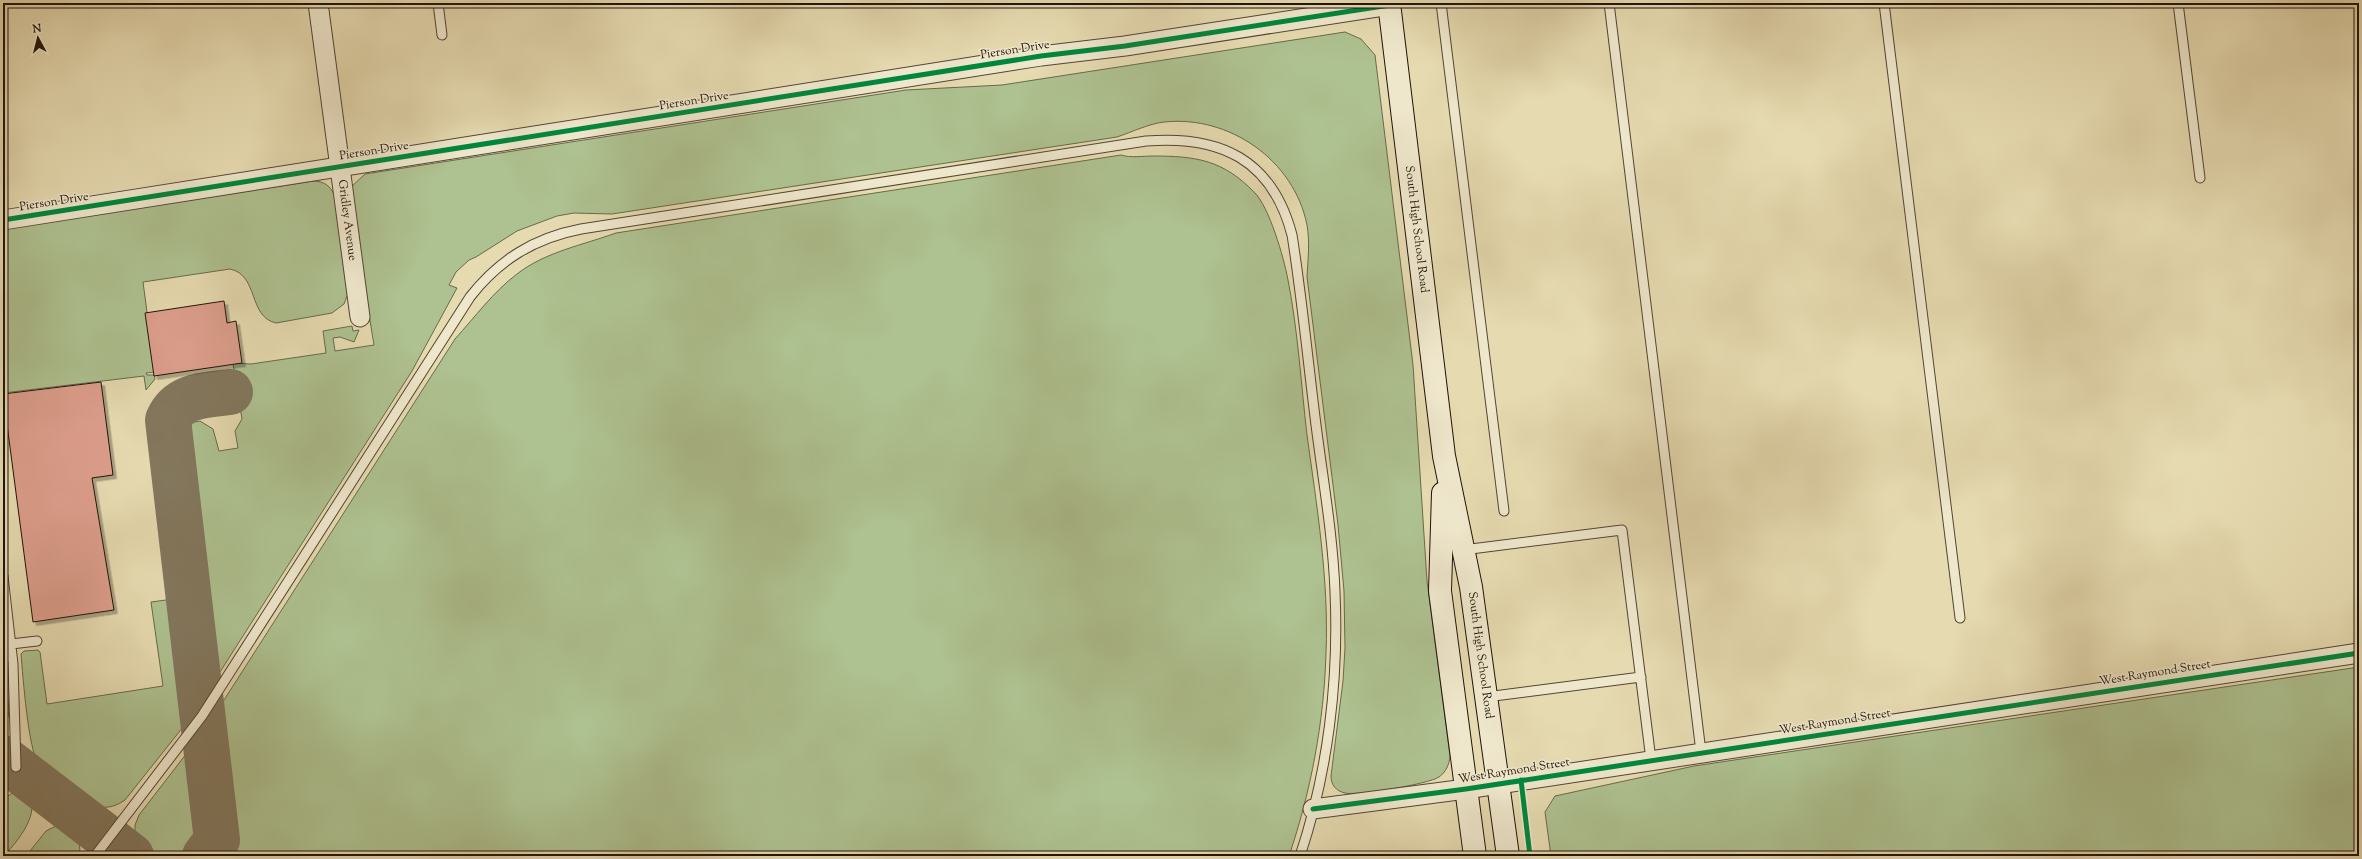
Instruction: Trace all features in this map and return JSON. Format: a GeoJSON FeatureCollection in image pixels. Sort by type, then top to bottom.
{"type":"FeatureCollection","features":[{"type":"Feature","properties":{"kind":"street","name":"Gridley Avenue"},"geometry":{"type":"LineString","coordinates":[[318,3],[360,317]]}},
{"type":"Feature","properties":{"kind":"street","name":"Pierson Drive"},"geometry":{"type":"LineString","coordinates":[[3,220],[1033,57],[1125,46],[1390,4]]}},
{"type":"Feature","properties":{"kind":"street","name":"South High School Road"},"geometry":{"type":"LineString","coordinates":[[1390,4],[1444,456],[1471,587],[1508,856]]}},
{"type":"Feature","properties":{"kind":"street","name":"South High School Road"},"geometry":{"type":"LineString","coordinates":[[1444,456],[1440,591],[1475,856]]}},
{"type":"Feature","properties":{"kind":"street","name":"West Raymond Street"},"geometry":{"type":"LineString","coordinates":[[1313,809],[1466,789],[2359,653]]}},
{"type":"Feature","properties":{"kind":"lane"},"geometry":{"type":"LineString","coordinates":[[438,3],[442,35]]}},
{"type":"Feature","properties":{"kind":"lane"},"geometry":{"type":"LineString","coordinates":[[1442,3],[1504,511]]}},
{"type":"Feature","properties":{"kind":"lane"},"geometry":{"type":"LineString","coordinates":[[1609,3],[1701,752]]}},
{"type":"Feature","properties":{"kind":"lane"},"geometry":{"type":"LineString","coordinates":[[1884,3],[1960,618]]}},
{"type":"Feature","properties":{"kind":"lane"},"geometry":{"type":"LineString","coordinates":[[2178,3],[2200,178]]}},
{"type":"Feature","properties":{"kind":"lane"},"geometry":{"type":"LineString","coordinates":[[96,856],[202,716],[470,297],[491,272],[512,256],[544,239],[587,228],[1146,141],[1174,139],[1211,144],[1233,153],[1254,168],[1276,194],[1283,207],[1292,235],[1335,590],[1336,647],[1332,697],[1323,766],[1300,856]]}},
{"type":"Feature","properties":{"kind":"lane"},"geometry":{"type":"LineString","coordinates":[[1464,550],[1622,530],[1651,760]]}},
{"type":"Feature","properties":{"kind":"lane"},"geometry":{"type":"LineString","coordinates":[[3,576],[13,664],[16,767]]}},
{"type":"Feature","properties":{"kind":"lane"},"geometry":{"type":"LineString","coordinates":[[11,644],[37,641]]}},
{"type":"Feature","properties":{"kind":"lane"},"geometry":{"type":"LineString","coordinates":[[1486,698],[1641,677]]}},
{"type":"Feature","properties":{"kind":"green space"},"geometry":{"type":"Polygon","coordinates":[[[1345,32],[1361,39],[1375,55],[1413,365],[1427,581],[1450,756],[1447,768],[1439,777],[1433,780],[1408,786],[1363,793],[1345,793],[1339,791],[1332,782],[1331,776],[1343,681],[1345,648],[1344,591],[1338,525],[1307,277],[1309,244],[1307,225],[1300,202],[1288,180],[1273,162],[1255,146],[1234,134],[1212,126],[1188,122],[1164,122],[1146,126],[1117,137],[612,214],[574,213],[557,216],[517,231],[469,260],[456,272],[449,285],[457,288],[412,371],[213,683],[183,433],[190,423],[200,421],[213,429],[219,451],[238,448],[235,431],[242,419],[239,401],[246,399],[245,391],[237,392],[233,363],[251,364],[326,353],[323,331],[352,326],[353,331],[359,330],[354,342],[340,337],[333,338],[335,351],[374,345],[352,211],[351,187],[365,174],[906,90],[1002,85],[1345,32]]]}},
{"type":"Feature","properties":{"kind":"green space"},"geometry":{"type":"Polygon","coordinates":[[[1121,155],[1132,157],[1168,156],[1196,159],[1220,167],[1243,181],[1260,199],[1265,209],[1275,233],[1286,270],[1299,358],[1326,598],[1325,679],[1319,730],[1304,807],[1289,856],[226,856],[230,841],[230,822],[217,711],[455,339],[508,281],[528,266],[540,260],[616,233],[1121,155]]]}},
{"type":"Feature","properties":{"kind":"green space"},"geometry":{"type":"Polygon","coordinates":[[[313,181],[321,182],[327,185],[335,197],[349,291],[344,304],[332,313],[276,323],[267,319],[261,313],[245,279],[239,273],[230,269],[143,282],[155,372],[146,373],[147,375],[154,375],[155,379],[146,390],[144,376],[3,393],[3,229],[313,181]]]}},
{"type":"Feature","properties":{"kind":"green space"},"geometry":{"type":"Polygon","coordinates":[[[166,600],[173,603],[187,722],[125,800],[119,804],[107,807],[89,804],[52,778],[39,766],[35,757],[29,729],[21,654],[24,651],[38,650],[40,652],[47,704],[163,686],[151,602],[166,600]]]}},
{"type":"Feature","properties":{"kind":"green space"},"geometry":{"type":"Polygon","coordinates":[[[3,658],[9,710],[8,717],[3,725],[3,658]]]}},
{"type":"Feature","properties":{"kind":"green space"},"geometry":{"type":"Polygon","coordinates":[[[2359,667],[2359,856],[1551,856],[1545,812],[1555,796],[1694,766],[2359,667]]]}},
{"type":"Feature","properties":{"kind":"green space"},"geometry":{"type":"Polygon","coordinates":[[[190,749],[200,829],[197,841],[193,848],[184,856],[152,856],[142,849],[135,835],[135,825],[139,815],[190,749]]]}},
{"type":"Feature","properties":{"kind":"green space"},"geometry":{"type":"Polygon","coordinates":[[[14,792],[21,793],[30,800],[32,806],[31,814],[19,838],[3,856],[3,799],[14,792]]]}},
{"type":"Feature","properties":{"kind":"green space"},"geometry":{"type":"Polygon","coordinates":[[[60,824],[69,828],[76,836],[80,851],[79,856],[26,856],[46,831],[60,824]]]}},
{"type":"Feature","properties":{"kind":"building"},"geometry":{"type":"Polygon","coordinates":[[[224,301],[227,323],[236,321],[242,363],[154,376],[145,313],[224,301]]]}},
{"type":"Feature","properties":{"kind":"building"},"geometry":{"type":"Polygon","coordinates":[[[101,382],[113,475],[92,478],[114,610],[33,622],[3,394],[101,382]]]}},
{"type":"Feature","properties":{"kind":"taxiway"},"geometry":{"type":"LineString","coordinates":[[205,856],[217,840],[168,420],[173,411],[179,405],[194,397],[230,392]]}},
{"type":"Feature","properties":{"kind":"taxiway"},"geometry":{"type":"LineString","coordinates":[[3,758],[131,856]]}},
{"type":"Feature","properties":{"kind":"cycle path"},"geometry":{"type":"LineString","coordinates":[[3,220],[1041,56],[1125,46],[1390,5]]}},
{"type":"Feature","properties":{"kind":"cycle path"},"geometry":{"type":"LineString","coordinates":[[1313,809],[1466,789],[2359,653]]}},
{"type":"Feature","properties":{"kind":"cycle path"},"geometry":{"type":"LineString","coordinates":[[1521,780],[1530,856]]}}]}
